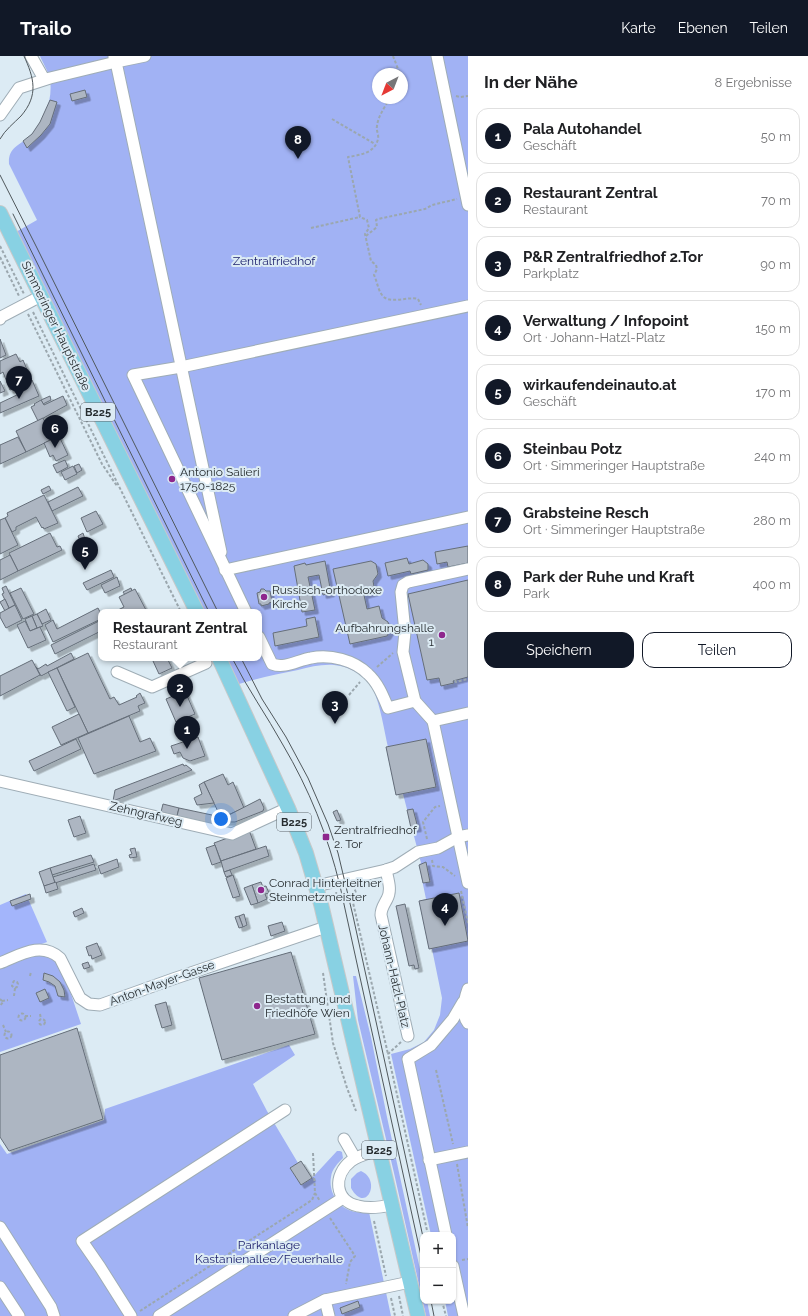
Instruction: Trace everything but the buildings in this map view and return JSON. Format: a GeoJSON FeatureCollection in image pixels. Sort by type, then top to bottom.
{"type":"FeatureCollection","features":[{"type":"Feature","properties":{"kind":"main road","name":"Simmeringer Hauptstraße"},"geometry":{"type":"LineString","coordinates":[[0,213],[196,609]]}},
{"type":"Feature","properties":{"kind":"main road","name":"B225"},"geometry":{"type":"LineString","coordinates":[[220,661],[288,808],[306,853],[316,886],[380,1150],[418,1316]]}},
{"type":"Feature","properties":{"kind":"street"},"geometry":{"type":"LineString","coordinates":[[31,56],[44,80]]}},
{"type":"Feature","properties":{"kind":"street"},"geometry":{"type":"LineString","coordinates":[[0,115],[20,88],[115,59],[145,56]]}},
{"type":"Feature","properties":{"kind":"street"},"geometry":{"type":"LineString","coordinates":[[437,56],[468,205]]}},
{"type":"Feature","properties":{"kind":"street"},"geometry":{"type":"LineString","coordinates":[[115,59],[225,570]]}},
{"type":"Feature","properties":{"kind":"street"},"geometry":{"type":"LineString","coordinates":[[0,319],[1,317],[41,296]]}},
{"type":"Feature","properties":{"kind":"street"},"geometry":{"type":"LineString","coordinates":[[244,609],[133,375],[181,367],[468,306]]}},
{"type":"Feature","properties":{"kind":"street"},"geometry":{"type":"LineString","coordinates":[[225,570],[468,518]]}},
{"type":"Feature","properties":{"kind":"street"},"geometry":{"type":"LineString","coordinates":[[462,884],[463,836],[451,804],[433,721],[415,701],[403,652],[405,632],[401,592],[403,585],[408,582],[468,569]]}},
{"type":"Feature","properties":{"kind":"street"},"geometry":{"type":"LineString","coordinates":[[262,643],[272,664],[279,667],[312,658],[333,658],[354,664],[369,674],[381,691],[388,708],[415,701]]}},
{"type":"Feature","properties":{"kind":"street"},"geometry":{"type":"LineString","coordinates":[[117,672],[152,687],[206,662]]}},
{"type":"Feature","properties":{"kind":"street"},"geometry":{"type":"LineString","coordinates":[[433,721],[468,713]]}},
{"type":"Feature","properties":{"kind":"street","name":"Zehngrafweg"},"geometry":{"type":"LineString","coordinates":[[0,781],[232,834],[288,808]]}},
{"type":"Feature","properties":{"kind":"street"},"geometry":{"type":"LineString","coordinates":[[316,886],[386,870],[394,867],[418,852],[438,848],[463,836]]}},
{"type":"Feature","properties":{"kind":"street","name":"Johann-Hatzl-Platz"},"geometry":{"type":"LineString","coordinates":[[386,870],[390,887],[389,894],[383,904],[380,915],[408,1036]]}},
{"type":"Feature","properties":{"kind":"street","name":"Anton-Mayer-Gasse"},"geometry":{"type":"LineString","coordinates":[[0,963],[37,949],[54,953],[60,958],[80,998],[89,1004],[100,1005],[326,927]]}},
{"type":"Feature","properties":{"kind":"street"},"geometry":{"type":"LineString","coordinates":[[445,1232],[408,1060],[431,1045],[453,1019],[463,1002],[468,989]]}},
{"type":"Feature","properties":{"kind":"street"},"geometry":{"type":"LineString","coordinates":[[463,1002],[466,1020],[468,1023]]}},
{"type":"Feature","properties":{"kind":"street"},"geometry":{"type":"LineString","coordinates":[[135,1314],[82,1241],[285,1110]]}},
{"type":"Feature","properties":{"kind":"street"},"geometry":{"type":"LineString","coordinates":[[344,1139],[355,1158]]}},
{"type":"Feature","properties":{"kind":"street"},"geometry":{"type":"LineString","coordinates":[[380,1150],[355,1158],[346,1166],[340,1176],[339,1190],[343,1198],[349,1203],[361,1207],[392,1205]]}},
{"type":"Feature","properties":{"kind":"street"},"geometry":{"type":"LineString","coordinates":[[429,1160],[468,1152]]}},
{"type":"Feature","properties":{"kind":"street"},"geometry":{"type":"LineString","coordinates":[[159,1316],[343,1198]]}},
{"type":"Feature","properties":{"kind":"street"},"geometry":{"type":"LineString","coordinates":[[0,1227],[51,1307],[54,1316]]}},
{"type":"Feature","properties":{"kind":"street"},"geometry":{"type":"LineString","coordinates":[[453,1268],[464,1316]]}},
{"type":"Feature","properties":{"kind":"street"},"geometry":{"type":"LineString","coordinates":[[294,1316],[325,1300],[410,1282]]}},
{"type":"Feature","properties":{"kind":"street"},"geometry":{"type":"LineString","coordinates":[[0,1287],[19,1316]]}},
{"type":"Feature","properties":{"kind":"street"},"geometry":{"type":"LineString","coordinates":[[325,1300],[329,1316]]}},
{"type":"Feature","properties":{"kind":"path"},"geometry":{"type":"LineString","coordinates":[[393,56],[398,68]]}},
{"type":"Feature","properties":{"kind":"path"},"geometry":{"type":"LineString","coordinates":[[360,217],[348,157],[367,152],[375,144],[378,136],[376,128],[379,118],[387,104]]}},
{"type":"Feature","properties":{"kind":"path"},"geometry":{"type":"LineString","coordinates":[[332,119],[375,144]]}},
{"type":"Feature","properties":{"kind":"path"},"geometry":{"type":"LineString","coordinates":[[366,237],[377,227],[376,220],[378,219],[426,209],[432,205],[452,200]]}},
{"type":"Feature","properties":{"kind":"path"},"geometry":{"type":"LineString","coordinates":[[311,228],[360,217],[367,220],[369,228],[365,234],[371,262],[376,265],[377,269],[374,275],[382,296],[387,300],[413,297],[418,299],[423,316]]}},
{"type":"Feature","properties":{"kind":"path"},"geometry":{"type":"LineString","coordinates":[[0,246],[102,464],[122,493]]}},
{"type":"Feature","properties":{"kind":"path"},"geometry":{"type":"LineString","coordinates":[[0,257],[26,304],[180,609]]}},
{"type":"Feature","properties":{"kind":"path"},"geometry":{"type":"LineString","coordinates":[[349,695],[363,678],[395,652],[403,652]]}},
{"type":"Feature","properties":{"kind":"path"},"geometry":{"type":"LineString","coordinates":[[455,680],[456,682],[468,680]]}},
{"type":"Feature","properties":{"kind":"path"},"geometry":{"type":"LineString","coordinates":[[451,804],[435,807],[423,822],[433,866],[443,867],[454,874],[462,884],[465,916],[468,923]]}},
{"type":"Feature","properties":{"kind":"path"},"geometry":{"type":"LineString","coordinates":[[351,894],[427,1232]]}},
{"type":"Feature","properties":{"kind":"path"},"geometry":{"type":"LineString","coordinates":[[322,968],[333,1043],[347,1088],[358,1116]]}},
{"type":"Feature","properties":{"kind":"path"},"geometry":{"type":"LineString","coordinates":[[30,976],[31,972]]}},
{"type":"Feature","properties":{"kind":"path"},"geometry":{"type":"LineString","coordinates":[[14,988],[14,996]]}},
{"type":"Feature","properties":{"kind":"path"},"geometry":{"type":"LineString","coordinates":[[0,1006],[2,1004],[1,1000],[8,1000]]}},
{"type":"Feature","properties":{"kind":"path"},"geometry":{"type":"LineString","coordinates":[[40,1014],[42,1019]]}},
{"type":"Feature","properties":{"kind":"path"},"geometry":{"type":"LineString","coordinates":[[25,1016],[30,1016]]}},
{"type":"Feature","properties":{"kind":"path"},"geometry":{"type":"LineString","coordinates":[[3,1025],[6,1032]]}},
{"type":"Feature","properties":{"kind":"path"},"geometry":{"type":"LineString","coordinates":[[388,1054],[408,1036]]}},
{"type":"Feature","properties":{"kind":"path"},"geometry":{"type":"LineString","coordinates":[[135,1314],[312,1200],[315,1193]]}},
{"type":"Feature","properties":{"kind":"path"},"geometry":{"type":"LineString","coordinates":[[374,1221],[395,1316]]}},
{"type":"Feature","properties":{"kind":"path"},"geometry":{"type":"LineString","coordinates":[[344,1296],[350,1262],[355,1256]]}},
{"type":"Feature","properties":{"kind":"path"},"geometry":{"type":"LineString","coordinates":[[443,1304],[446,1316]]}},
{"type":"Feature","properties":{"kind":"green space","name":"Zentralfriedhof"},"geometry":{"type":"Polygon","coordinates":[[[40,56],[468,56],[468,1316],[448,1316],[446,1304],[456,1304],[456,1232],[430,1232],[391,1054],[410,1049],[424,1042],[434,1030],[440,1015],[442,998],[432,949],[429,949],[419,901],[426,899],[419,865],[421,863],[403,794],[396,795],[386,747],[388,747],[376,696],[373,688],[358,673],[349,668],[334,665],[312,667],[239,684],[228,661],[262,661],[262,609],[202,609],[16,232],[37,220],[9,164],[9,158],[12,150],[30,136],[44,117],[49,102],[51,87],[50,79],[40,56]]]}},
{"type":"Feature","properties":{"kind":"green space"},"geometry":{"type":"Polygon","coordinates":[[[41,952],[59,963],[81,1024],[0,1052],[0,966],[41,952]]]}},
{"type":"Feature","properties":{"kind":"green space"},"geometry":{"type":"Polygon","coordinates":[[[353,976],[356,976],[371,1037],[420,1269],[420,1289],[394,1173],[358,1020],[353,976]]]}},
{"type":"Feature","properties":{"kind":"green space","name":"Parkanlage Kastanienallee/Feuerhalle"},"geometry":{"type":"Polygon","coordinates":[[[289,1045],[295,1055],[253,1084],[298,1163],[290,1168],[301,1185],[312,1178],[337,1151],[342,1152],[343,1158],[336,1166],[332,1174],[331,1189],[336,1200],[345,1208],[350,1211],[369,1212],[391,1316],[0,1316],[0,1144],[7,1154],[104,1120],[105,1109],[289,1045]]]}},
{"type":"Feature","properties":{"kind":"green space"},"geometry":{"type":"Polygon","coordinates":[[[361,1171],[367,1175],[371,1187],[370,1193],[366,1197],[362,1198],[351,1188],[351,1179],[361,1171]]]}},
{"type":"Feature","properties":{"kind":"green space"},"geometry":{"type":"Polygon","coordinates":[[[423,1304],[428,1304],[430,1316],[426,1316],[423,1304]]]}},
{"type":"Feature","properties":{"kind":"shaded area"},"geometry":{"type":"Polygon","coordinates":[[[26,894],[47,942],[0,959],[0,905],[26,894]]]}},
{"type":"Feature","properties":{"kind":"tram line"},"geometry":{"type":"LineString","coordinates":[[0,139],[21,116],[30,101],[33,86],[24,56]]}},
{"type":"Feature","properties":{"kind":"tram line"},"geometry":{"type":"LineString","coordinates":[[0,175],[217,609]]}},
{"type":"Feature","properties":{"kind":"tram line"},"geometry":{"type":"LineString","coordinates":[[13,214],[208,609]]}},
{"type":"Feature","properties":{"kind":"tram line"},"geometry":{"type":"LineString","coordinates":[[234,661],[277,734],[301,779],[317,813],[330,849],[340,886],[420,1251]]}},
{"type":"Feature","properties":{"kind":"tram line"},"geometry":{"type":"LineString","coordinates":[[243,661],[262,699],[286,737],[308,778],[328,824],[338,853],[422,1232]]}},
{"type":"Feature","properties":{"kind":"tram line"},"geometry":{"type":"LineString","coordinates":[[432,1304],[434,1316]]}},
{"type":"Feature","properties":{"kind":"place","name":"Park der Ruhe und Kraft"},"geometry":{"type":"Point","coordinates":[298,159]}},
{"type":"Feature","properties":{"kind":"place","name":"Grabsteine Resch"},"geometry":{"type":"Point","coordinates":[19,399]}},
{"type":"Feature","properties":{"kind":"place","name":"Steinbau Potz"},"geometry":{"type":"Point","coordinates":[55,448]}},
{"type":"Feature","properties":{"kind":"place","name":"Antonio Salieri 1750-1825"},"geometry":{"type":"Point","coordinates":[172,479]}},
{"type":"Feature","properties":{"kind":"place","name":"wirkaufendeinauto.at"},"geometry":{"type":"Point","coordinates":[85,570]}},
{"type":"Feature","properties":{"kind":"place","name":"Russisch-orthodoxe Kirche"},"geometry":{"type":"Point","coordinates":[264,597]}},
{"type":"Feature","properties":{"kind":"place","name":"Aufbahrungshalle 1"},"geometry":{"type":"Point","coordinates":[442,635]}},
{"type":"Feature","properties":{"kind":"place","name":"Restaurant Zentral"},"geometry":{"type":"Point","coordinates":[180,707]}},
{"type":"Feature","properties":{"kind":"place","name":"P&R Zentralfriedhof 2.Tor"},"geometry":{"type":"Point","coordinates":[335,724]}},
{"type":"Feature","properties":{"kind":"place","name":"Pala Autohandel"},"geometry":{"type":"Point","coordinates":[187,749]}},
{"type":"Feature","properties":{"kind":"place","name":"Zentralfriedhof 2. Tor"},"geometry":{"type":"Point","coordinates":[326,837]}},
{"type":"Feature","properties":{"kind":"place","name":"Conrad Hinterleitner Steinmetzmeister"},"geometry":{"type":"Point","coordinates":[261,890]}},
{"type":"Feature","properties":{"kind":"place","name":"Verwaltung / Infopoint"},"geometry":{"type":"Point","coordinates":[445,926]}},
{"type":"Feature","properties":{"kind":"place","name":"Bestattung und Friedhöfe Wien"},"geometry":{"type":"Point","coordinates":[257,1006]}}]}
